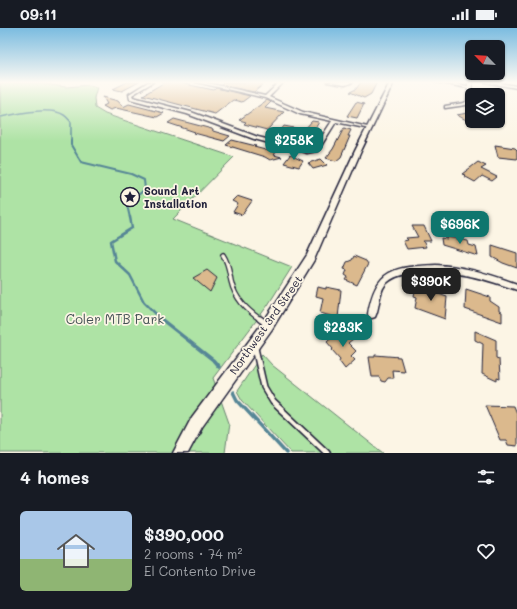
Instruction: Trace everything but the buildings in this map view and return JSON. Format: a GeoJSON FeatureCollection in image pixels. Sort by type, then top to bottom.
{"type":"FeatureCollection","features":[{"type":"Feature","properties":{"kind":"street"},"geometry":{"type":"LineString","coordinates":[[146,102],[189,113],[256,138],[307,151],[315,150],[335,120]]}},
{"type":"Feature","properties":{"kind":"street"},"geometry":{"type":"LineString","coordinates":[[276,102],[294,110],[370,128]]}},
{"type":"Feature","properties":{"kind":"street","name":"Northwest 3rd Street"},"geometry":{"type":"LineString","coordinates":[[180,453],[197,422],[268,325],[311,257],[358,151],[383,102]]}},
{"type":"Feature","properties":{"kind":"street"},"geometry":{"type":"LineString","coordinates":[[447,107],[465,104],[468,102]]}},
{"type":"Feature","properties":{"kind":"street"},"geometry":{"type":"LineString","coordinates":[[372,314],[379,288],[387,278],[403,271],[425,269],[463,270],[517,287]]}},
{"type":"Feature","properties":{"kind":"lane"},"geometry":{"type":"LineString","coordinates":[[223,256],[230,264],[232,285],[238,300],[268,325]]}},
{"type":"Feature","properties":{"kind":"lane"},"geometry":{"type":"LineString","coordinates":[[254,345],[264,387],[273,402],[327,453]]}},
{"type":"Feature","properties":{"kind":"green space","name":"Coler MTB Park"},"geometry":{"type":"Polygon","coordinates":[[[0,102],[94,102],[95,108],[105,114],[234,157],[173,219],[292,267],[268,305],[213,378],[229,423],[225,453],[0,453],[0,102]]]}},
{"type":"Feature","properties":{"kind":"green space"},"geometry":{"type":"Polygon","coordinates":[[[262,354],[272,365],[383,453],[291,453],[242,400],[237,391],[262,354]]]}},
{"type":"Feature","properties":{"kind":"waterway"},"geometry":{"type":"LineString","coordinates":[[0,117],[42,111],[58,112],[64,115],[71,122],[71,145],[81,162],[131,174],[144,180],[145,189],[127,205],[130,218]]}},
{"type":"Feature","properties":{"kind":"waterway"},"geometry":{"type":"LineString","coordinates":[[130,217],[132,228],[111,241],[115,261],[130,275],[144,302],[161,319]]}},
{"type":"Feature","properties":{"kind":"waterway"},"geometry":{"type":"LineString","coordinates":[[161,319],[213,360],[219,367]]}},
{"type":"Feature","properties":{"kind":"waterway"},"geometry":{"type":"LineString","coordinates":[[233,392],[237,400],[286,453]]}},
{"type":"Feature","properties":{"kind":"place","name":"Sound Art Installation"},"geometry":{"type":"Point","coordinates":[130,197]}}]}
